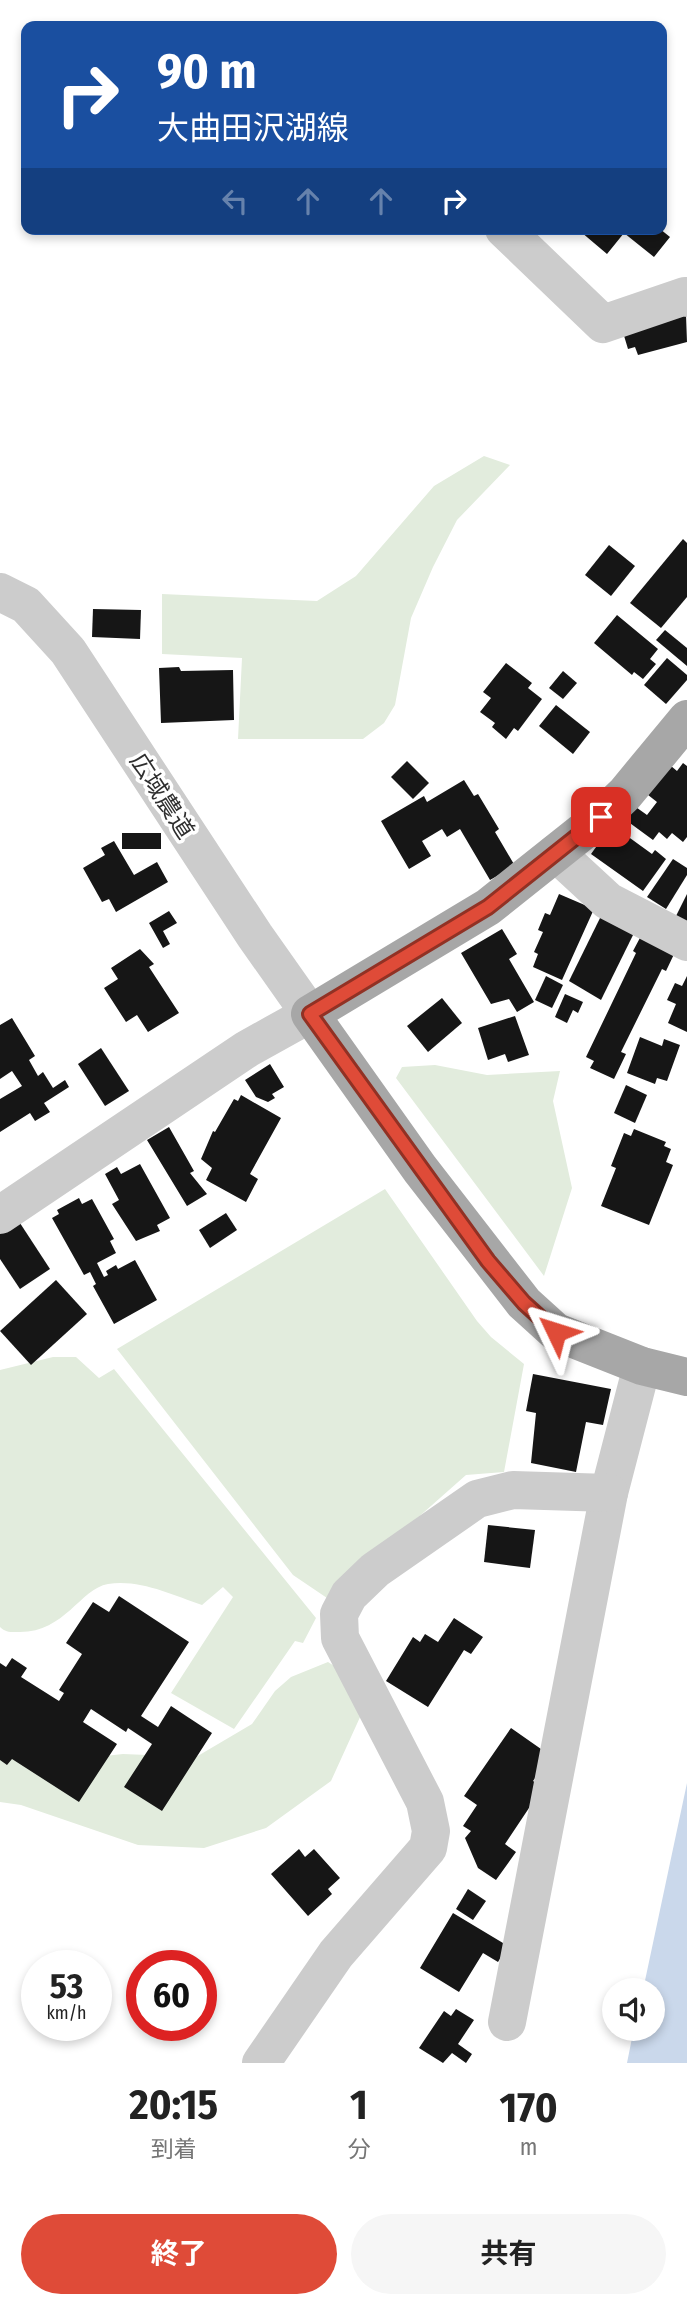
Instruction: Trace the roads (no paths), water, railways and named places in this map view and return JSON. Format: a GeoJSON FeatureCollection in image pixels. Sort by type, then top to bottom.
{"type":"FeatureCollection","features":[{"type":"Feature","properties":{"kind":"main road"},"geometry":{"type":"LineString","coordinates":[[687,719],[625,794],[488,907],[310,1014],[420,1169],[524,1303],[556,1332],[642,1366],[687,1377]]}},
{"type":"Feature","properties":{"kind":"street"},"geometry":{"type":"LineString","coordinates":[[510,235],[603,324],[685,296],[687,298]]}},
{"type":"Feature","properties":{"kind":"street","name":"広域農道"},"geometry":{"type":"LineString","coordinates":[[0,592],[26,606],[68,652],[255,936],[310,1014]]}},
{"type":"Feature","properties":{"kind":"street"},"geometry":{"type":"LineString","coordinates":[[556,853],[608,901],[687,942]]}},
{"type":"Feature","properties":{"kind":"street"},"geometry":{"type":"LineString","coordinates":[[0,1215],[247,1049],[310,1014]]}},
{"type":"Feature","properties":{"kind":"street"},"geometry":{"type":"LineString","coordinates":[[507,2022],[608,1493],[642,1366]]}},
{"type":"Feature","properties":{"kind":"street"},"geometry":{"type":"LineString","coordinates":[[261,2063],[336,1954],[428,1849],[431,1831],[425,1802],[340,1638],[339,1614],[349,1595],[375,1570],[477,1499],[513,1490],[608,1493]]}},
{"type":"Feature","properties":{"kind":"water"},"geometry":{"type":"Polygon","coordinates":[[[687,1783],[687,2063],[627,2063],[631,2041],[665,2041],[665,1978],[646,1978],[687,1783]]]}}]}
